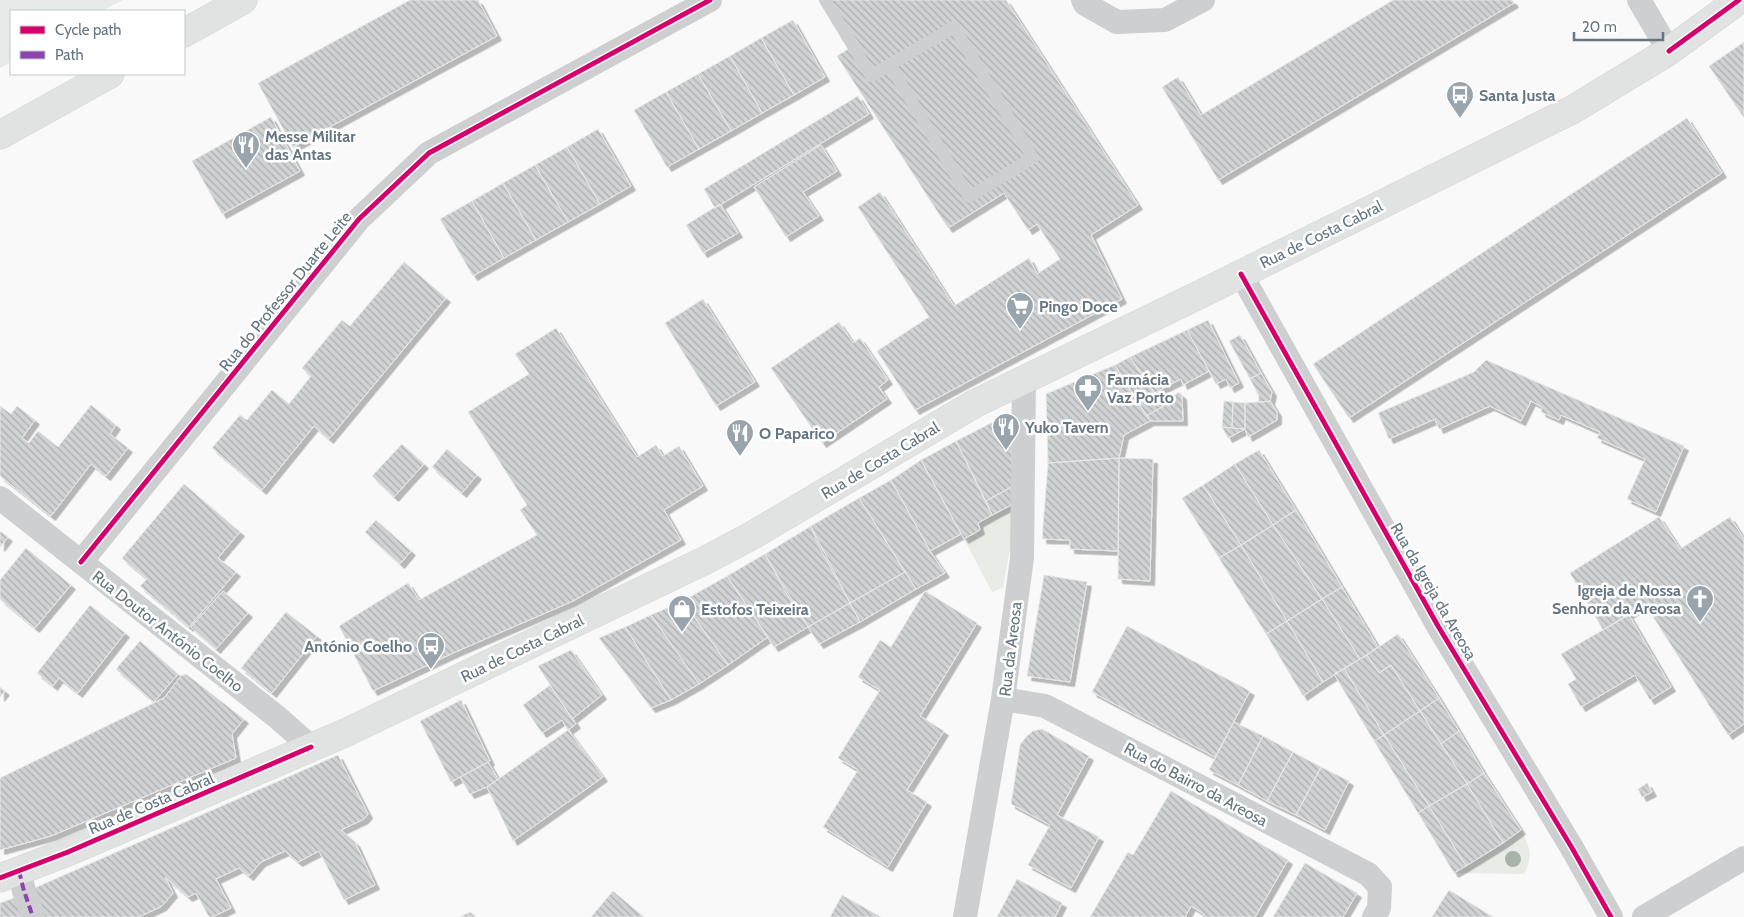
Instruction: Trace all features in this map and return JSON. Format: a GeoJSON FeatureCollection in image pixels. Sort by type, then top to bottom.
{"type":"FeatureCollection","features":[{"type":"Feature","properties":{"kind":"main road"},"geometry":{"type":"LineString","coordinates":[[185,32],[243,0]]}},
{"type":"Feature","properties":{"kind":"main road","name":"Rua de Costa Cabral"},"geometry":{"type":"LineString","coordinates":[[10,874],[68,852],[353,729],[706,560],[753,535],[974,404],[1572,110],[1669,51],[1739,0]]}},
{"type":"Feature","properties":{"kind":"main road"},"geometry":{"type":"LineString","coordinates":[[0,135],[108,75]]}},
{"type":"Feature","properties":{"kind":"street","name":"Rua do Professor Duarte Leite"},"geometry":{"type":"LineString","coordinates":[[82,562],[359,219],[429,153],[710,0]]}},
{"type":"Feature","properties":{"kind":"street"},"geometry":{"type":"LineString","coordinates":[[1083,0],[1085,4],[1116,22],[1165,20],[1203,0]]}},
{"type":"Feature","properties":{"kind":"street"},"geometry":{"type":"LineString","coordinates":[[1639,0],[1669,51]]}},
{"type":"Feature","properties":{"kind":"street","name":"Rua da Igreja da Areosa"},"geometry":{"type":"LineString","coordinates":[[1241,274],[1438,626],[1572,848],[1611,917]]}},
{"type":"Feature","properties":{"kind":"street","name":"Rua da Areosa"},"geometry":{"type":"LineString","coordinates":[[965,917],[1004,699],[1022,558],[1024,379]]}},
{"type":"Feature","properties":{"kind":"street","name":"Rua Doutor António Coelho"},"geometry":{"type":"LineString","coordinates":[[0,498],[277,716],[311,747]]}},
{"type":"Feature","properties":{"kind":"street","name":"Rua do Bairro da Areosa"},"geometry":{"type":"LineString","coordinates":[[1004,699],[1045,706],[1368,874],[1380,887],[1379,908],[1374,917]]}},
{"type":"Feature","properties":{"kind":"street"},"geometry":{"type":"LineString","coordinates":[[1644,917],[1744,858]]}},
{"type":"Feature","properties":{"kind":"street"},"geometry":{"type":"LineString","coordinates":[[10,874],[24,891],[33,917]]}},
{"type":"Feature","properties":{"kind":"lane"},"geometry":{"type":"LineString","coordinates":[[825,0],[871,76],[954,27],[1033,158],[969,197],[890,65]]}},
{"type":"Feature","properties":{"kind":"shaded area"},"geometry":{"type":"Polygon","coordinates":[[[0,0],[123,0],[104,10],[10,10],[10,63],[0,68],[0,0]]]}},
{"type":"Feature","properties":{"kind":"shaded area"},"geometry":{"type":"Polygon","coordinates":[[[1014,505],[1011,543],[1003,588],[992,592],[964,539],[980,530],[978,523],[1014,505]]]}},
{"type":"Feature","properties":{"kind":"shaded area"},"geometry":{"type":"Polygon","coordinates":[[[1521,830],[1530,852],[1524,874],[1454,873],[1521,830]]]}},
{"type":"Feature","properties":{"kind":"building"},"geometry":{"type":"Polygon","coordinates":[[[410,0],[478,0],[497,36],[293,147],[258,83],[410,0]]]}},
{"type":"Feature","properties":{"kind":"building"},"geometry":{"type":"Polygon","coordinates":[[[830,0],[1006,0],[1138,205],[1091,235],[1122,299],[915,410],[877,351],[929,317],[858,207],[880,192],[954,306],[1029,258],[1037,274],[1060,259],[1037,224],[1028,230],[1004,193],[948,228],[837,56],[858,43],[830,0]]]}},
{"type":"Feature","properties":{"kind":"building"},"geometry":{"type":"Polygon","coordinates":[[[1393,0],[1512,0],[1514,3],[1218,180],[1162,87],[1178,77],[1201,115],[1393,0]]]}},
{"type":"Feature","properties":{"kind":"building"},"geometry":{"type":"Polygon","coordinates":[[[793,20],[825,77],[794,95],[761,38],[793,20]]]}},
{"type":"Feature","properties":{"kind":"building"},"geometry":{"type":"Polygon","coordinates":[[[761,38],[794,95],[762,113],[730,56],[761,38]]]}},
{"type":"Feature","properties":{"kind":"building"},"geometry":{"type":"Polygon","coordinates":[[[1744,42],[1744,118],[1709,66],[1744,42]]]}},
{"type":"Feature","properties":{"kind":"building"},"geometry":{"type":"Polygon","coordinates":[[[730,56],[762,113],[731,131],[698,74],[730,56]]]}},
{"type":"Feature","properties":{"kind":"building"},"geometry":{"type":"Polygon","coordinates":[[[698,74],[731,131],[699,149],[666,92],[698,74]]]}},
{"type":"Feature","properties":{"kind":"building"},"geometry":{"type":"Polygon","coordinates":[[[666,92],[699,149],[667,167],[634,110],[666,92]]]}},
{"type":"Feature","properties":{"kind":"building"},"geometry":{"type":"Polygon","coordinates":[[[858,96],[869,114],[715,208],[704,189],[858,96]]]}},
{"type":"Feature","properties":{"kind":"building"},"geometry":{"type":"Polygon","coordinates":[[[271,117],[300,171],[222,214],[192,161],[271,117]]]}},
{"type":"Feature","properties":{"kind":"building"},"geometry":{"type":"Polygon","coordinates":[[[1687,118],[1722,173],[1349,418],[1313,364],[1687,118]]]}},
{"type":"Feature","properties":{"kind":"building"},"geometry":{"type":"Polygon","coordinates":[[[598,129],[631,186],[600,204],[567,147],[598,129]]]}},
{"type":"Feature","properties":{"kind":"building"},"geometry":{"type":"Polygon","coordinates":[[[821,145],[837,171],[803,192],[819,216],[786,237],[754,187],[821,145]]]}},
{"type":"Feature","properties":{"kind":"building"},"geometry":{"type":"Polygon","coordinates":[[[567,147],[600,204],[568,222],[535,165],[567,147]]]}},
{"type":"Feature","properties":{"kind":"building"},"geometry":{"type":"Polygon","coordinates":[[[535,165],[568,222],[536,240],[503,183],[535,165]]]}},
{"type":"Feature","properties":{"kind":"building"},"geometry":{"type":"Polygon","coordinates":[[[503,183],[536,240],[504,258],[472,201],[503,183]]]}},
{"type":"Feature","properties":{"kind":"building"},"geometry":{"type":"Polygon","coordinates":[[[472,201],[504,258],[473,276],[440,219],[472,201]]]}},
{"type":"Feature","properties":{"kind":"building"},"geometry":{"type":"Polygon","coordinates":[[[720,204],[738,233],[703,253],[686,225],[720,204]]]}},
{"type":"Feature","properties":{"kind":"building"},"geometry":{"type":"Polygon","coordinates":[[[404,262],[446,298],[329,439],[314,426],[262,490],[212,448],[240,415],[247,420],[272,390],[289,404],[311,376],[302,368],[342,320],[350,326],[404,262]]]}},
{"type":"Feature","properties":{"kind":"building"},"geometry":{"type":"Polygon","coordinates":[[[703,299],[755,382],[716,406],[665,323],[703,299]]]}},
{"type":"Feature","properties":{"kind":"building"},"geometry":{"type":"Polygon","coordinates":[[[1208,320],[1239,383],[1230,388],[1226,379],[1216,384],[1187,330],[1208,320]]]}},
{"type":"Feature","properties":{"kind":"building"},"geometry":{"type":"Polygon","coordinates":[[[839,322],[853,343],[860,338],[888,380],[879,387],[887,399],[822,443],[771,368],[839,322]]]}},
{"type":"Feature","properties":{"kind":"building"},"geometry":{"type":"Polygon","coordinates":[[[556,328],[637,457],[656,445],[663,456],[679,446],[703,486],[664,510],[681,540],[573,601],[453,653],[373,691],[339,626],[408,583],[419,600],[537,535],[520,510],[527,505],[468,412],[529,374],[515,354],[556,328]]]}},
{"type":"Feature","properties":{"kind":"building"},"geometry":{"type":"Polygon","coordinates":[[[1187,330],[1209,371],[1183,385],[1181,379],[1154,393],[1130,357],[1187,330]]]}},
{"type":"Feature","properties":{"kind":"building"},"geometry":{"type":"Polygon","coordinates":[[[1240,335],[1261,373],[1250,379],[1229,341],[1240,335]]]}},
{"type":"Feature","properties":{"kind":"building"},"geometry":{"type":"Polygon","coordinates":[[[1130,357],[1164,406],[1146,416],[1115,365],[1130,357]]]}},
{"type":"Feature","properties":{"kind":"building"},"geometry":{"type":"Polygon","coordinates":[[[1486,360],[1684,446],[1656,512],[1627,499],[1645,459],[1597,438],[1600,432],[1561,415],[1559,420],[1541,412],[1542,407],[1531,401],[1521,421],[1490,406],[1439,429],[1435,419],[1389,439],[1378,413],[1474,372],[1486,360]]]}},
{"type":"Feature","properties":{"kind":"building"},"geometry":{"type":"Polygon","coordinates":[[[1115,365],[1150,421],[1124,435],[1119,458],[1048,463],[1046,394],[1115,365]]]}},
{"type":"Feature","properties":{"kind":"building"},"geometry":{"type":"Polygon","coordinates":[[[1261,373],[1272,392],[1270,401],[1258,403],[1259,396],[1250,379],[1261,373]]]}},
{"type":"Feature","properties":{"kind":"building"},"geometry":{"type":"Polygon","coordinates":[[[1178,392],[1182,395],[1183,421],[1150,421],[1146,416],[1164,406],[1178,392]]]}},
{"type":"Feature","properties":{"kind":"building"},"geometry":{"type":"Polygon","coordinates":[[[1224,401],[1233,402],[1232,428],[1222,427],[1224,401]]]}},
{"type":"Feature","properties":{"kind":"building"},"geometry":{"type":"Polygon","coordinates":[[[1270,401],[1277,412],[1277,420],[1248,437],[1245,429],[1245,403],[1270,401]]]}},
{"type":"Feature","properties":{"kind":"building"},"geometry":{"type":"Polygon","coordinates":[[[1233,402],[1245,403],[1245,429],[1232,428],[1233,402]]]}},
{"type":"Feature","properties":{"kind":"building"},"geometry":{"type":"Polygon","coordinates":[[[91,405],[116,425],[110,434],[128,448],[106,476],[91,464],[51,516],[0,476],[0,406],[11,414],[17,406],[35,420],[22,438],[29,443],[38,431],[58,447],[91,405]]]}},
{"type":"Feature","properties":{"kind":"building"},"geometry":{"type":"Polygon","coordinates":[[[999,419],[1010,428],[1013,486],[986,501],[956,441],[999,419]]]}},
{"type":"Feature","properties":{"kind":"building"},"geometry":{"type":"Polygon","coordinates":[[[1222,427],[1232,428],[1245,429],[1228,438],[1222,427]]]}},
{"type":"Feature","properties":{"kind":"building"},"geometry":{"type":"Polygon","coordinates":[[[956,441],[992,515],[978,523],[980,530],[964,539],[921,460],[956,441]]]}},
{"type":"Feature","properties":{"kind":"building"},"geometry":{"type":"Polygon","coordinates":[[[402,444],[424,464],[394,497],[372,476],[402,444]]]}},
{"type":"Feature","properties":{"kind":"building"},"geometry":{"type":"Polygon","coordinates":[[[447,449],[477,475],[462,493],[432,467],[447,449]]]}},
{"type":"Feature","properties":{"kind":"building"},"geometry":{"type":"Polygon","coordinates":[[[1259,450],[1296,510],[1273,525],[1235,464],[1259,450]]]}},
{"type":"Feature","properties":{"kind":"building"},"geometry":{"type":"Polygon","coordinates":[[[1119,458],[1118,551],[1070,549],[1070,540],[1042,539],[1048,463],[1119,458]]]}},
{"type":"Feature","properties":{"kind":"building"},"geometry":{"type":"Polygon","coordinates":[[[1119,458],[1153,459],[1150,581],[1118,579],[1119,458]]]}},
{"type":"Feature","properties":{"kind":"building"},"geometry":{"type":"Polygon","coordinates":[[[921,460],[961,534],[930,551],[891,480],[921,460]]]}},
{"type":"Feature","properties":{"kind":"building"},"geometry":{"type":"Polygon","coordinates":[[[1235,464],[1273,525],[1241,545],[1203,485],[1235,464]]]}},
{"type":"Feature","properties":{"kind":"building"},"geometry":{"type":"Polygon","coordinates":[[[891,480],[930,551],[945,573],[916,589],[859,498],[891,480]]]}},
{"type":"Feature","properties":{"kind":"building"},"geometry":{"type":"Polygon","coordinates":[[[184,484],[240,532],[218,558],[236,572],[189,627],[140,586],[147,579],[122,558],[184,484]]]}},
{"type":"Feature","properties":{"kind":"building"},"geometry":{"type":"Polygon","coordinates":[[[1203,485],[1241,545],[1219,558],[1182,498],[1203,485]]]}},
{"type":"Feature","properties":{"kind":"building"},"geometry":{"type":"Polygon","coordinates":[[[1013,486],[1013,504],[992,515],[986,501],[1013,486]]]}},
{"type":"Feature","properties":{"kind":"building"},"geometry":{"type":"Polygon","coordinates":[[[859,498],[905,572],[850,603],[819,547],[811,526],[859,498]]]}},
{"type":"Feature","properties":{"kind":"building"},"geometry":{"type":"Polygon","coordinates":[[[1296,510],[1342,587],[1322,599],[1273,525],[1296,510]]]}},
{"type":"Feature","properties":{"kind":"building","name":"Igreja de Nossa Senhora da Areosa"},"geometry":{"type":"Polygon","coordinates":[[[1659,517],[1680,549],[1730,517],[1744,539],[1744,724],[1728,735],[1645,604],[1603,630],[1570,573],[1659,517]]]}},
{"type":"Feature","properties":{"kind":"building"},"geometry":{"type":"Polygon","coordinates":[[[376,520],[411,551],[400,564],[365,532],[376,520]]]}},
{"type":"Feature","properties":{"kind":"building"},"geometry":{"type":"Polygon","coordinates":[[[1273,525],[1322,599],[1287,621],[1241,545],[1273,525]]]}},
{"type":"Feature","properties":{"kind":"building"},"geometry":{"type":"Polygon","coordinates":[[[811,526],[850,603],[808,627],[787,595],[765,554],[811,526]]]}},
{"type":"Feature","properties":{"kind":"building"},"geometry":{"type":"Polygon","coordinates":[[[0,531],[8,537],[0,547],[0,531]]]}},
{"type":"Feature","properties":{"kind":"building"},"geometry":{"type":"Polygon","coordinates":[[[1241,545],[1287,621],[1266,634],[1219,558],[1241,545]]]}},
{"type":"Feature","properties":{"kind":"building"},"geometry":{"type":"Polygon","coordinates":[[[26,548],[71,585],[35,628],[0,599],[0,580],[26,548]]]}},
{"type":"Feature","properties":{"kind":"building"},"geometry":{"type":"Polygon","coordinates":[[[765,554],[808,627],[774,647],[727,576],[765,554]]]}},
{"type":"Feature","properties":{"kind":"building"},"geometry":{"type":"Polygon","coordinates":[[[905,572],[916,589],[860,622],[850,603],[905,572]]]}},
{"type":"Feature","properties":{"kind":"building"},"geometry":{"type":"Polygon","coordinates":[[[1044,575],[1087,582],[1070,682],[1027,676],[1044,575]]]}},
{"type":"Feature","properties":{"kind":"building"},"geometry":{"type":"Polygon","coordinates":[[[727,576],[768,637],[728,665],[683,601],[727,576]]]}},
{"type":"Feature","properties":{"kind":"building"},"geometry":{"type":"Polygon","coordinates":[[[1342,587],[1378,647],[1360,659],[1322,599],[1342,587]]]}},
{"type":"Feature","properties":{"kind":"building"},"geometry":{"type":"Polygon","coordinates":[[[223,591],[248,613],[216,649],[191,627],[223,591]]]}},
{"type":"Feature","properties":{"kind":"building"},"geometry":{"type":"Polygon","coordinates":[[[925,591],[977,623],[920,716],[944,731],[907,790],[927,802],[888,867],[823,827],[858,770],[838,758],[880,690],[858,677],[880,640],[891,647],[925,591]]]}},
{"type":"Feature","properties":{"kind":"building"},"geometry":{"type":"Polygon","coordinates":[[[1322,599],[1360,659],[1323,682],[1287,621],[1322,599]]]}},
{"type":"Feature","properties":{"kind":"building"},"geometry":{"type":"Polygon","coordinates":[[[683,601],[728,665],[699,684],[651,615],[683,601]]]}},
{"type":"Feature","properties":{"kind":"building"},"geometry":{"type":"Polygon","coordinates":[[[850,603],[860,622],[819,644],[808,627],[850,603]]]}},
{"type":"Feature","properties":{"kind":"building"},"geometry":{"type":"Polygon","coordinates":[[[90,605],[125,633],[78,693],[59,678],[53,686],[37,673],[90,605]]]}},
{"type":"Feature","properties":{"kind":"building"},"geometry":{"type":"Polygon","coordinates":[[[286,612],[317,636],[272,693],[241,668],[286,612]]]}},
{"type":"Feature","properties":{"kind":"building"},"geometry":{"type":"Polygon","coordinates":[[[651,615],[699,684],[671,700],[625,627],[651,615]]]}},
{"type":"Feature","properties":{"kind":"building"},"geometry":{"type":"Polygon","coordinates":[[[1629,615],[1671,687],[1650,700],[1635,675],[1581,707],[1568,684],[1576,679],[1561,654],[1629,615]]]}},
{"type":"Feature","properties":{"kind":"building"},"geometry":{"type":"Polygon","coordinates":[[[1287,621],[1323,682],[1303,696],[1266,634],[1287,621]]]}},
{"type":"Feature","properties":{"kind":"building"},"geometry":{"type":"Polygon","coordinates":[[[1127,626],[1250,691],[1215,757],[1092,692],[1127,626]]]}},
{"type":"Feature","properties":{"kind":"building"},"geometry":{"type":"Polygon","coordinates":[[[625,627],[671,700],[651,708],[599,638],[625,627]]]}},
{"type":"Feature","properties":{"kind":"building"},"geometry":{"type":"Polygon","coordinates":[[[1398,634],[1439,698],[1420,711],[1391,665],[1379,673],[1367,655],[1398,634]]]}},
{"type":"Feature","properties":{"kind":"building"},"geometry":{"type":"Polygon","coordinates":[[[140,641],[178,674],[154,702],[116,669],[140,641]]]}},
{"type":"Feature","properties":{"kind":"building"},"geometry":{"type":"Polygon","coordinates":[[[571,650],[602,695],[572,719],[538,666],[571,650]]]}},
{"type":"Feature","properties":{"kind":"building"},"geometry":{"type":"Polygon","coordinates":[[[1367,655],[1379,673],[1391,665],[1420,711],[1384,735],[1344,668],[1367,655]]]}},
{"type":"Feature","properties":{"kind":"building"},"geometry":{"type":"Polygon","coordinates":[[[1344,668],[1384,735],[1374,741],[1334,674],[1344,668]]]}},
{"type":"Feature","properties":{"kind":"building"},"geometry":{"type":"Polygon","coordinates":[[[186,674],[244,719],[232,734],[236,758],[51,836],[0,850],[0,778],[164,698],[181,676],[186,674]]]}},
{"type":"Feature","properties":{"kind":"building"},"geometry":{"type":"Polygon","coordinates":[[[550,685],[576,724],[568,730],[562,720],[542,733],[523,705],[550,685]]]}},
{"type":"Feature","properties":{"kind":"building"},"geometry":{"type":"Polygon","coordinates":[[[0,687],[5,691],[0,697],[0,687]]]}},
{"type":"Feature","properties":{"kind":"building"},"geometry":{"type":"Polygon","coordinates":[[[1439,698],[1459,731],[1441,744],[1420,711],[1439,698]]]}},
{"type":"Feature","properties":{"kind":"building"},"geometry":{"type":"Polygon","coordinates":[[[461,700],[490,761],[451,782],[420,721],[461,700]]]}},
{"type":"Feature","properties":{"kind":"building"},"geometry":{"type":"Polygon","coordinates":[[[1420,711],[1467,784],[1429,806],[1384,735],[1420,711]]]}},
{"type":"Feature","properties":{"kind":"building"},"geometry":{"type":"Polygon","coordinates":[[[1234,722],[1263,736],[1238,785],[1209,770],[1234,722]]]}},
{"type":"Feature","properties":{"kind":"building"},"geometry":{"type":"Polygon","coordinates":[[[1042,729],[1089,756],[1057,815],[1099,837],[1071,888],[1028,865],[1050,825],[1011,804],[1020,745],[1033,731],[1042,729]]]}},
{"type":"Feature","properties":{"kind":"building"},"geometry":{"type":"Polygon","coordinates":[[[568,730],[603,777],[513,841],[487,787],[568,730]]]}},
{"type":"Feature","properties":{"kind":"building"},"geometry":{"type":"Polygon","coordinates":[[[1459,731],[1484,773],[1467,784],[1441,744],[1459,731]]]}},
{"type":"Feature","properties":{"kind":"building"},"geometry":{"type":"Polygon","coordinates":[[[1384,735],[1429,806],[1418,813],[1374,741],[1384,735]]]}},
{"type":"Feature","properties":{"kind":"building"},"geometry":{"type":"Polygon","coordinates":[[[1263,736],[1293,752],[1267,801],[1238,785],[1263,736]]]}},
{"type":"Feature","properties":{"kind":"building"},"geometry":{"type":"Polygon","coordinates":[[[1293,752],[1321,767],[1296,815],[1267,801],[1293,752]]]}},
{"type":"Feature","properties":{"kind":"building"},"geometry":{"type":"Polygon","coordinates":[[[338,755],[368,814],[364,819],[341,830],[355,842],[375,885],[344,900],[319,851],[298,862],[285,851],[261,862],[249,876],[239,868],[216,879],[231,908],[212,917],[209,917],[196,893],[188,897],[165,877],[173,893],[162,906],[139,917],[40,917],[30,890],[338,755]]]}},
{"type":"Feature","properties":{"kind":"building"},"geometry":{"type":"Polygon","coordinates":[[[488,762],[498,779],[487,787],[470,794],[460,777],[488,762]]]}},
{"type":"Feature","properties":{"kind":"building"},"geometry":{"type":"Polygon","coordinates":[[[1321,767],[1349,781],[1325,830],[1296,815],[1321,767]]]}},
{"type":"Feature","properties":{"kind":"building"},"geometry":{"type":"Polygon","coordinates":[[[1484,773],[1521,830],[1503,843],[1467,784],[1484,773]]]}},
{"type":"Feature","properties":{"kind":"building"},"geometry":{"type":"Polygon","coordinates":[[[1647,783],[1652,792],[1642,797],[1638,789],[1647,783]]]}},
{"type":"Feature","properties":{"kind":"building"},"geometry":{"type":"Polygon","coordinates":[[[1467,784],[1503,843],[1466,866],[1429,806],[1467,784]]]}},
{"type":"Feature","properties":{"kind":"building"},"geometry":{"type":"Polygon","coordinates":[[[1171,791],[1288,860],[1255,917],[1202,917],[1204,914],[1191,906],[1185,917],[1090,917],[1128,852],[1133,855],[1171,791]]]}},
{"type":"Feature","properties":{"kind":"building"},"geometry":{"type":"Polygon","coordinates":[[[1429,806],[1466,866],[1454,873],[1418,813],[1429,806]]]}},
{"type":"Feature","properties":{"kind":"building"},"geometry":{"type":"Polygon","coordinates":[[[1305,863],[1357,893],[1343,917],[1273,917],[1305,863]]]}},
{"type":"Feature","properties":{"kind":"building"},"geometry":{"type":"Polygon","coordinates":[[[1017,879],[1062,903],[1055,917],[997,917],[1017,879]]]}},
{"type":"Feature","properties":{"kind":"building"},"geometry":{"type":"Polygon","coordinates":[[[1449,890],[1493,917],[1432,917],[1449,890]]]}},
{"type":"Feature","properties":{"kind":"building"},"geometry":{"type":"Polygon","coordinates":[[[613,891],[644,917],[591,917],[613,891]]]}},
{"type":"Feature","properties":{"kind":"building"},"geometry":{"type":"Polygon","coordinates":[[[22,895],[29,917],[0,917],[0,903],[22,895]]]}},
{"type":"Feature","properties":{"kind":"building"},"geometry":{"type":"Polygon","coordinates":[[[842,895],[881,917],[830,917],[842,895]]]}},
{"type":"Feature","properties":{"kind":"building"},"geometry":{"type":"Polygon","coordinates":[[[470,912],[476,917],[460,917],[470,912]]]}},
{"type":"Feature","properties":{"kind":"marked path"},"geometry":{"type":"LineString","coordinates":[[19,871],[33,917]]}},
{"type":"Feature","properties":{"kind":"cycle path"},"geometry":{"type":"LineString","coordinates":[[81,562],[359,219],[429,153],[710,0]]}},
{"type":"Feature","properties":{"kind":"cycle path"},"geometry":{"type":"LineString","coordinates":[[1669,51],[1739,0]]}},
{"type":"Feature","properties":{"kind":"cycle path"},"geometry":{"type":"LineString","coordinates":[[1241,274],[1438,626],[1572,848],[1611,917]]}},
{"type":"Feature","properties":{"kind":"cycle path"},"geometry":{"type":"LineString","coordinates":[[0,878],[68,852],[311,747]]}},
{"type":"Feature","properties":{"kind":"place","name":"Santa Justa"},"geometry":{"type":"Point","coordinates":[1460,119]}},
{"type":"Feature","properties":{"kind":"place","name":"Messe Militar das Antas"},"geometry":{"type":"Point","coordinates":[246,169]}},
{"type":"Feature","properties":{"kind":"place","name":"Pingo Doce"},"geometry":{"type":"Point","coordinates":[1020,330]}},
{"type":"Feature","properties":{"kind":"place","name":"Farmácia Vaz Porto"},"geometry":{"type":"Point","coordinates":[1088,412]}},
{"type":"Feature","properties":{"kind":"place","name":"Yuko Tavern"},"geometry":{"type":"Point","coordinates":[1006,451]}},
{"type":"Feature","properties":{"kind":"place","name":"O Paparico"},"geometry":{"type":"Point","coordinates":[740,457]}},
{"type":"Feature","properties":{"kind":"place","name":"Igreja de Nossa Senhora da Areosa"},"geometry":{"type":"Point","coordinates":[1700,623]}},
{"type":"Feature","properties":{"kind":"place","name":"Estofos Teixeira"},"geometry":{"type":"Point","coordinates":[682,633]}},
{"type":"Feature","properties":{"kind":"place","name":"António Coelho"},"geometry":{"type":"Point","coordinates":[431,670]}}]}
